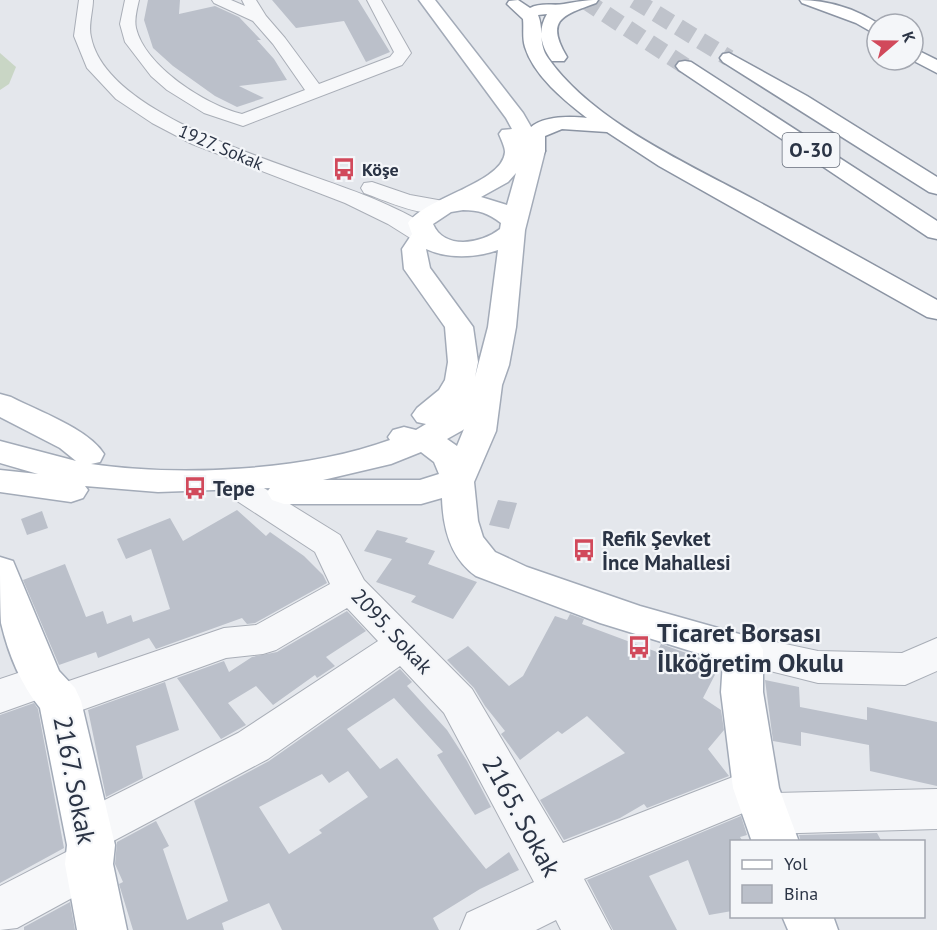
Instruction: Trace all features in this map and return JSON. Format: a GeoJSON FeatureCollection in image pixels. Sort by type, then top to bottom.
{"type":"FeatureCollection","features":[{"type":"Feature","properties":{"kind":"main road"},"geometry":{"type":"LineString","coordinates":[[414,0],[513,140],[515,155],[510,166],[500,178],[424,216],[420,223],[423,236],[437,244],[468,249],[497,244],[508,238],[513,230],[534,151],[535,133],[549,125],[567,123],[614,127]]}},
{"type":"Feature","properties":{"kind":"main road"},"geometry":{"type":"LineString","coordinates":[[427,0],[516,117],[534,151]]}},
{"type":"Feature","properties":{"kind":"main road"},"geometry":{"type":"LineString","coordinates":[[511,2],[531,9],[560,10],[575,7],[590,0]]}},
{"type":"Feature","properties":{"kind":"main road"},"geometry":{"type":"LineString","coordinates":[[808,0],[846,13],[865,23]]}},
{"type":"Feature","properties":{"kind":"main road"},"geometry":{"type":"LineString","coordinates":[[823,0],[865,15]]}},
{"type":"Feature","properties":{"kind":"main road"},"geometry":{"type":"LineString","coordinates":[[511,2],[531,17],[530,40],[540,60],[555,80],[581,104],[670,162],[937,311]]}},
{"type":"Feature","properties":{"kind":"main road"},"geometry":{"type":"LineString","coordinates":[[560,10],[550,23],[549,34],[553,48],[564,68],[587,91],[709,166],[937,292]]}},
{"type":"Feature","properties":{"kind":"main road","name":"O-30"},"geometry":{"type":"LineString","coordinates":[[729,58],[937,187]]}},
{"type":"Feature","properties":{"kind":"main road","name":"O-30"},"geometry":{"type":"LineString","coordinates":[[685,66],[937,232]]}},
{"type":"Feature","properties":{"kind":"main road"},"geometry":{"type":"LineString","coordinates":[[441,207],[460,204],[489,206],[509,216],[513,224],[501,335],[487,384],[480,431],[459,480],[459,516],[465,539]]}},
{"type":"Feature","properties":{"kind":"main road"},"geometry":{"type":"LineString","coordinates":[[423,236],[414,249],[417,269],[459,327]]}},
{"type":"Feature","properties":{"kind":"main road"},"geometry":{"type":"LineString","coordinates":[[0,430],[41,447],[155,460],[253,462],[314,454],[382,434],[428,415],[450,396],[460,380],[463,362],[459,327],[436,284],[437,275],[446,268],[474,263],[488,265],[497,272],[504,303]]}},
{"type":"Feature","properties":{"kind":"main road"},"geometry":{"type":"LineString","coordinates":[[0,481],[152,498],[253,486],[333,468],[423,440],[454,422],[487,384]]}},
{"type":"Feature","properties":{"kind":"main road"},"geometry":{"type":"LineString","coordinates":[[0,404],[71,441],[88,454]]}},
{"type":"Feature","properties":{"kind":"main road"},"geometry":{"type":"LineString","coordinates":[[382,434],[423,440],[448,455],[459,480]]}},
{"type":"Feature","properties":{"kind":"main road"},"geometry":{"type":"LineString","coordinates":[[0,452],[78,473],[118,478],[337,492],[421,492],[459,480]]}},
{"type":"Feature","properties":{"kind":"main road"},"geometry":{"type":"LineString","coordinates":[[386,492],[430,507],[465,539],[477,557],[497,570],[585,603],[743,650],[742,692],[766,815]]}},
{"type":"Feature","properties":{"kind":"main road","name":"2167. Sokak"},"geometry":{"type":"LineString","coordinates":[[0,571],[51,691],[88,848],[102,930]]}},
{"type":"Feature","properties":{"kind":"street","name":"1927. Sokak"},"geometry":{"type":"LineString","coordinates":[[86,0],[82,11],[84,46],[94,65],[123,95],[181,132],[372,206],[423,236]]}},
{"type":"Feature","properties":{"kind":"street","name":"1927. Sokak"},"geometry":{"type":"LineString","coordinates":[[105,0],[102,31],[104,46],[134,80],[170,105],[216,128],[405,201],[441,207]]}},
{"type":"Feature","properties":{"kind":"street"},"geometry":{"type":"LineString","coordinates":[[132,0],[128,28],[136,50],[153,70],[193,99],[233,119],[243,120],[396,61],[403,53],[374,0]]}},
{"type":"Feature","properties":{"kind":"street"},"geometry":{"type":"LineString","coordinates":[[219,0],[259,18]]}},
{"type":"Feature","properties":{"kind":"street"},"geometry":{"type":"LineString","coordinates":[[249,0],[259,18],[279,41],[316,93]]}},
{"type":"Feature","properties":{"kind":"street","name":"2095. Sokak"},"geometry":{"type":"LineString","coordinates":[[253,486],[328,544],[351,589],[386,623],[458,701]]}},
{"type":"Feature","properties":{"kind":"street"},"geometry":{"type":"LineString","coordinates":[[0,696],[51,691],[224,643],[263,639],[351,589]]}},
{"type":"Feature","properties":{"kind":"street"},"geometry":{"type":"LineString","coordinates":[[0,910],[88,848],[253,746],[403,644]]}},
{"type":"Feature","properties":{"kind":"street"},"geometry":{"type":"LineString","coordinates":[[743,650],[818,667],[905,669],[937,654]]}},
{"type":"Feature","properties":{"kind":"street","name":"2165. Sokak"},"geometry":{"type":"LineString","coordinates":[[458,701],[587,930]]}},
{"type":"Feature","properties":{"kind":"street"},"geometry":{"type":"LineString","coordinates":[[484,930],[558,881],[766,815],[937,809]]}},
{"type":"Feature","properties":{"kind":"green space"},"geometry":{"type":"Polygon","coordinates":[[[0,53],[16,67],[9,84],[0,90],[0,53]]]}},
{"type":"Feature","properties":{"kind":"building"},"geometry":{"type":"Polygon","coordinates":[[[148,0],[180,0],[179,14],[215,6],[239,17],[261,40],[257,40],[274,59],[287,80],[239,86],[264,98],[237,107],[215,96],[173,66],[153,48],[144,20],[148,0]]]}},
{"type":"Feature","properties":{"kind":"building"},"geometry":{"type":"Polygon","coordinates":[[[272,0],[358,0],[390,52],[366,62],[344,21],[296,28],[272,0]]]}},
{"type":"Feature","properties":{"kind":"building"},"geometry":{"type":"Polygon","coordinates":[[[498,500],[517,503],[509,529],[489,525],[498,500]]]}},
{"type":"Feature","properties":{"kind":"building"},"geometry":{"type":"Polygon","coordinates":[[[237,510],[266,536],[270,532],[304,556],[323,575],[327,583],[255,623],[247,624],[242,618],[156,649],[149,638],[98,658],[96,652],[59,665],[23,580],[65,564],[86,617],[103,611],[107,624],[131,615],[133,622],[170,609],[151,549],[126,559],[117,539],[170,518],[183,541],[237,510]]]}},
{"type":"Feature","properties":{"kind":"building"},"geometry":{"type":"Polygon","coordinates":[[[42,511],[48,528],[27,535],[21,519],[42,511]]]}},
{"type":"Feature","properties":{"kind":"building"},"geometry":{"type":"Polygon","coordinates":[[[377,530],[408,538],[405,542],[435,551],[428,564],[477,582],[453,619],[411,602],[416,596],[376,582],[392,559],[364,551],[377,530]]]}},
{"type":"Feature","properties":{"kind":"building"},"geometry":{"type":"Polygon","coordinates":[[[347,611],[366,631],[326,657],[335,666],[317,678],[315,675],[273,705],[256,686],[228,703],[246,725],[221,739],[177,678],[224,661],[229,672],[252,657],[277,652],[347,611]]]}},
{"type":"Feature","properties":{"kind":"building"},"geometry":{"type":"Polygon","coordinates":[[[570,614],[584,619],[582,624],[657,652],[661,644],[720,665],[703,698],[721,710],[724,730],[708,749],[729,776],[647,808],[644,804],[620,818],[564,840],[540,800],[625,753],[587,716],[562,734],[558,731],[520,760],[501,734],[505,731],[474,688],[447,660],[468,646],[509,686],[523,676],[555,616],[567,620],[570,614]]]}},
{"type":"Feature","properties":{"kind":"building"},"geometry":{"type":"Polygon","coordinates":[[[400,669],[412,682],[407,686],[447,730],[467,761],[491,807],[475,815],[437,755],[443,752],[394,698],[347,729],[380,769],[397,758],[486,869],[509,852],[519,870],[480,889],[433,918],[439,930],[282,930],[269,903],[222,923],[224,930],[133,930],[119,884],[123,882],[115,864],[117,842],[156,821],[169,846],[163,849],[187,920],[228,901],[194,801],[269,761],[400,669]],[[348,771],[329,783],[322,774],[259,807],[289,854],[322,833],[319,830],[368,797],[348,771]]]}},
{"type":"Feature","properties":{"kind":"building"},"geometry":{"type":"Polygon","coordinates":[[[765,680],[799,687],[800,707],[867,720],[867,707],[937,722],[937,786],[870,771],[869,745],[801,732],[801,746],[773,741],[765,680]]]}},
{"type":"Feature","properties":{"kind":"building"},"geometry":{"type":"Polygon","coordinates":[[[165,682],[179,730],[136,746],[143,778],[106,797],[88,710],[165,682]]]}},
{"type":"Feature","properties":{"kind":"building"},"geometry":{"type":"Polygon","coordinates":[[[34,703],[38,709],[64,848],[0,883],[0,715],[34,703]]]}},
{"type":"Feature","properties":{"kind":"building"},"geometry":{"type":"Polygon","coordinates":[[[741,816],[747,835],[740,837],[742,840],[730,840],[730,911],[709,915],[688,860],[649,876],[677,930],[613,930],[587,880],[741,816]]]}},
{"type":"Feature","properties":{"kind":"building"},"geometry":{"type":"Polygon","coordinates":[[[877,833],[881,840],[800,840],[799,835],[877,833]]]}},
{"type":"Feature","properties":{"kind":"building"},"geometry":{"type":"Polygon","coordinates":[[[70,902],[75,930],[24,930],[24,927],[70,902]]]}},
{"type":"Feature","properties":{"kind":"tunnel"},"geometry":{"type":"LineString","coordinates":[[584,0],[685,66]]}},
{"type":"Feature","properties":{"kind":"tunnel"},"geometry":{"type":"LineString","coordinates":[[634,0],[729,58]]}},
{"type":"Feature","properties":{"kind":"place","name":"Köşe"},"geometry":{"type":"Point","coordinates":[344,169]}},
{"type":"Feature","properties":{"kind":"place","name":"Tepe"},"geometry":{"type":"Point","coordinates":[195,488]}},
{"type":"Feature","properties":{"kind":"place","name":"Refik Şevket İnce Mahallesi"},"geometry":{"type":"Point","coordinates":[584,550]}},
{"type":"Feature","properties":{"kind":"place","name":"Ticaret Borsası İlköğretim Okulu"},"geometry":{"type":"Point","coordinates":[639,647]}}]}
